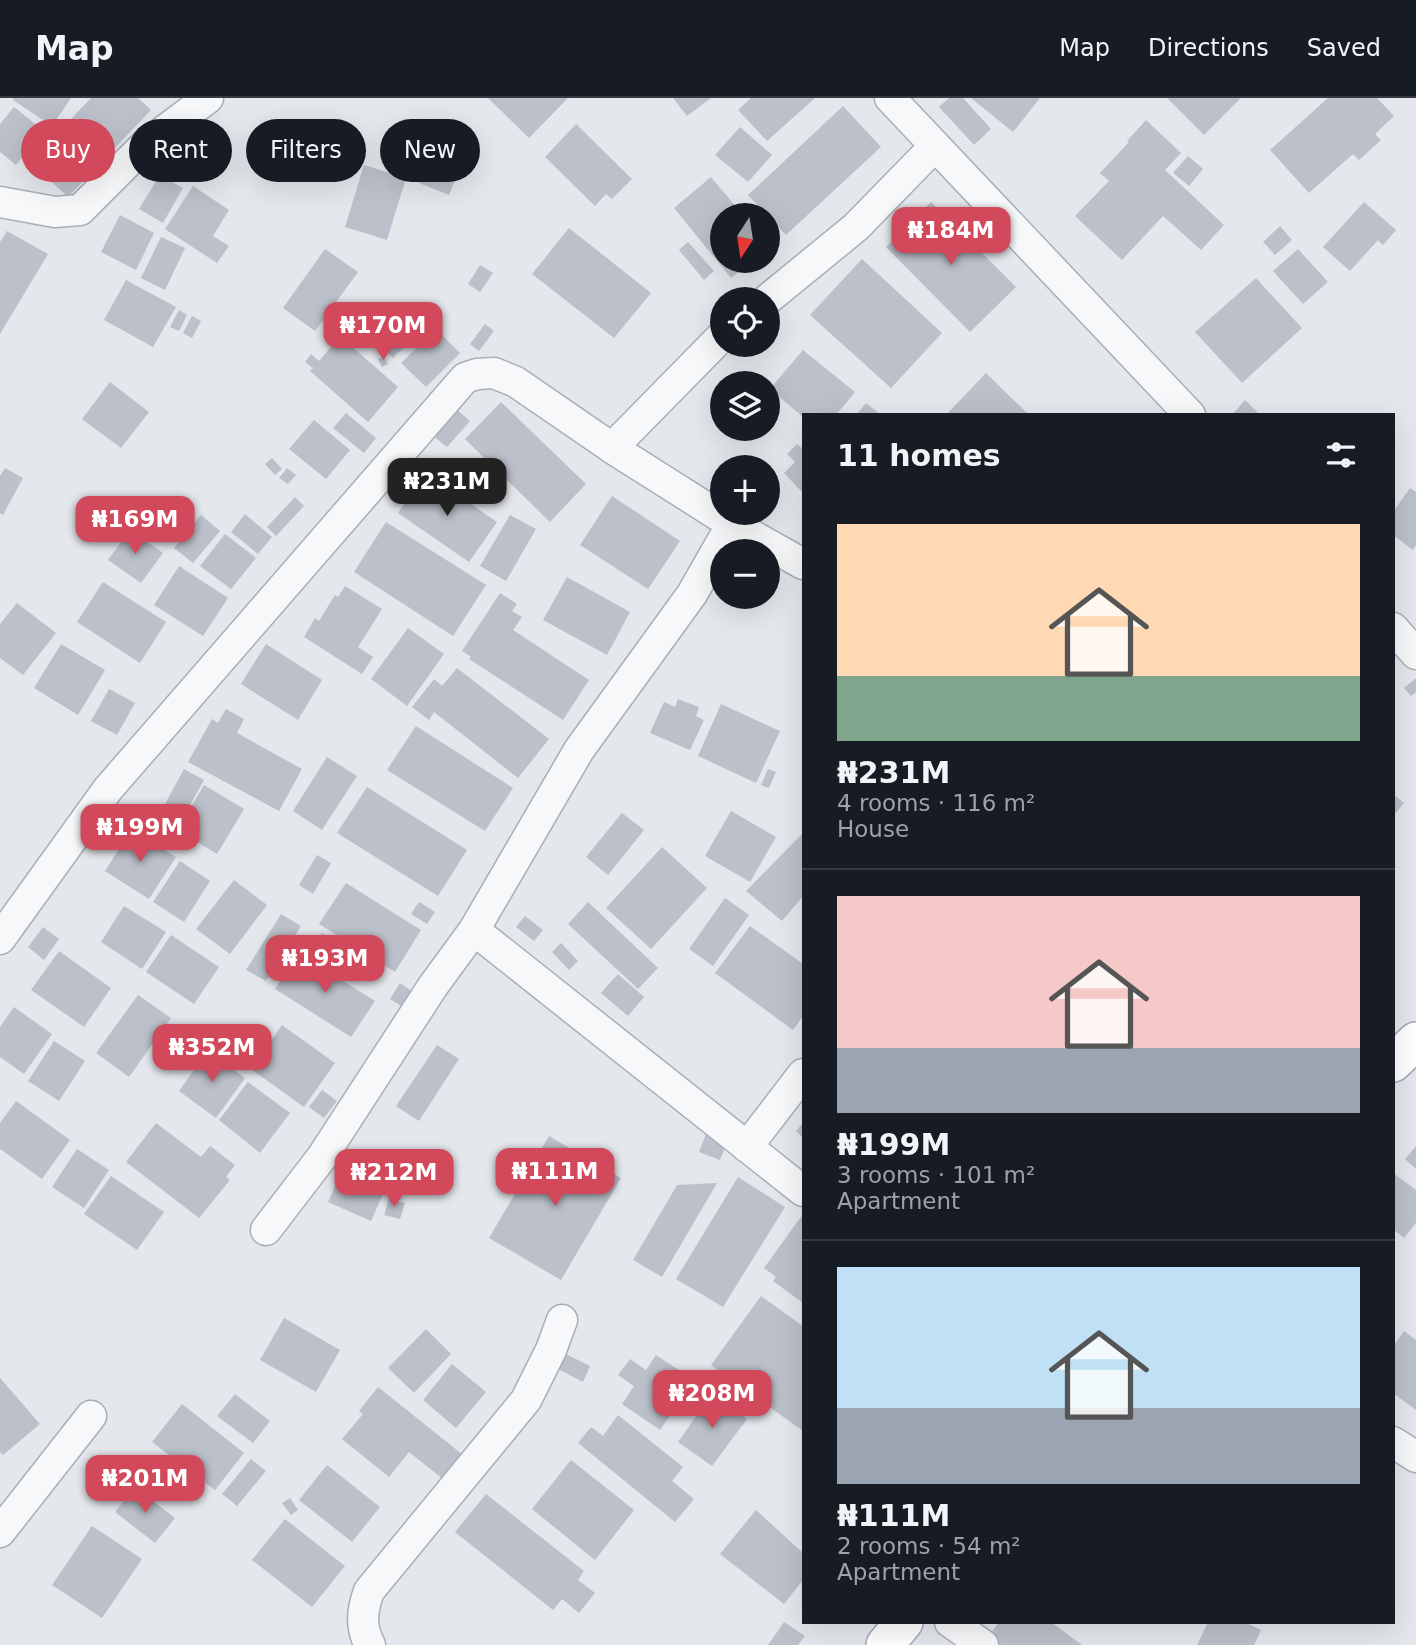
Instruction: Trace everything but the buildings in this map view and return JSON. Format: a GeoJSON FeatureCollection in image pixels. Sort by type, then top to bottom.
{"type":"FeatureCollection","features":[{"type":"Feature","properties":{"kind":"main road"},"geometry":{"type":"LineString","coordinates":[[1395,1061],[1416,1041]]}},
{"type":"Feature","properties":{"kind":"main road"},"geometry":{"type":"LineString","coordinates":[[885,1645],[902,1624]]}},
{"type":"Feature","properties":{"kind":"street"},"geometry":{"type":"LineString","coordinates":[[0,202],[55,212],[80,210],[144,146],[208,98]]}},
{"type":"Feature","properties":{"kind":"street"},"geometry":{"type":"LineString","coordinates":[[890,98],[1188,413]]}},
{"type":"Feature","properties":{"kind":"street"},"geometry":{"type":"LineString","coordinates":[[780,289],[856,227],[935,146]]}},
{"type":"Feature","properties":{"kind":"street"},"geometry":{"type":"LineString","coordinates":[[612,448],[710,348]]}},
{"type":"Feature","properties":{"kind":"street"},"geometry":{"type":"LineString","coordinates":[[0,939],[108,789],[466,378],[494,373],[516,382],[612,448],[710,510]]}},
{"type":"Feature","properties":{"kind":"street"},"geometry":{"type":"LineString","coordinates":[[266,1230],[321,1157],[433,986],[474,930],[579,750],[692,594],[731,525]]}},
{"type":"Feature","properties":{"kind":"street"},"geometry":{"type":"LineString","coordinates":[[734,525],[802,563]]}},
{"type":"Feature","properties":{"kind":"street"},"geometry":{"type":"LineString","coordinates":[[1395,630],[1416,654]]}},
{"type":"Feature","properties":{"kind":"street"},"geometry":{"type":"LineString","coordinates":[[474,930],[802,1190]]}},
{"type":"Feature","properties":{"kind":"street"},"geometry":{"type":"LineString","coordinates":[[747,1147],[802,1075]]}},
{"type":"Feature","properties":{"kind":"street"},"geometry":{"type":"LineString","coordinates":[[364,1641],[363,1607],[369,1591],[526,1400],[551,1350],[562,1320]]}},
{"type":"Feature","properties":{"kind":"street"},"geometry":{"type":"LineString","coordinates":[[0,1532],[91,1416]]}},
{"type":"Feature","properties":{"kind":"street"},"geometry":{"type":"LineString","coordinates":[[1395,1442],[1416,1457]]}},
{"type":"Feature","properties":{"kind":"street"},"geometry":{"type":"LineString","coordinates":[[953,1624],[983,1645]]}}]}
